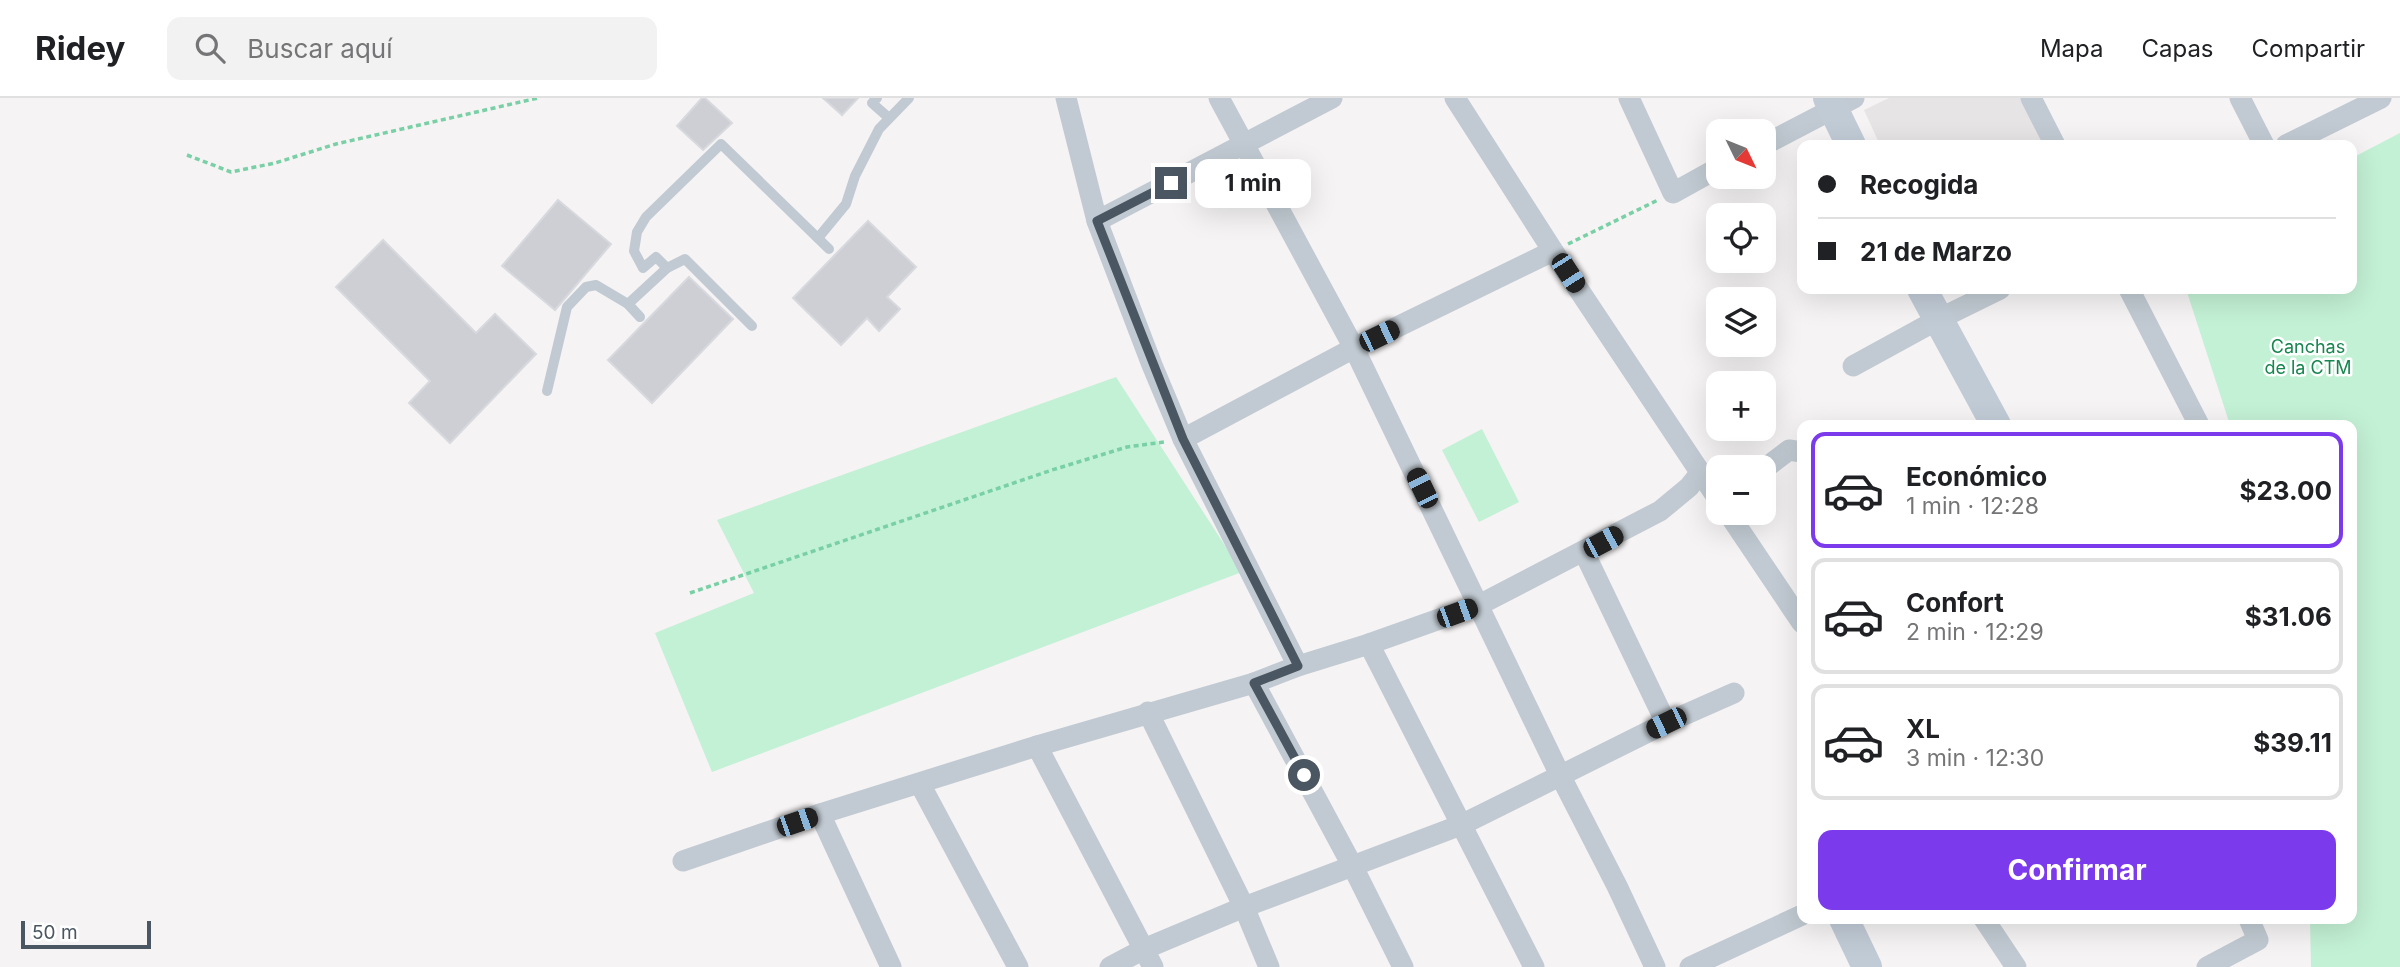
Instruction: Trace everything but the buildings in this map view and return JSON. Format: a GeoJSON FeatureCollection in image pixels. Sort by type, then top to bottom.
{"type":"FeatureCollection","features":[{"type":"Feature","properties":{"kind":"street"},"geometry":{"type":"LineString","coordinates":[[1066,98],[1097,221],[1183,439],[1298,666]]}},
{"type":"Feature","properties":{"kind":"street"},"geometry":{"type":"LineString","coordinates":[[1219,98],[1354,348],[1655,967]]}},
{"type":"Feature","properties":{"kind":"street"},"geometry":{"type":"LineString","coordinates":[[1097,221],[1332,98]]}},
{"type":"Feature","properties":{"kind":"street"},"geometry":{"type":"LineString","coordinates":[[1455,98],[1553,251],[1706,480]]}},
{"type":"Feature","properties":{"kind":"street"},"geometry":{"type":"LineString","coordinates":[[1629,98],[1673,192],[1706,174]]}},
{"type":"Feature","properties":{"kind":"street"},"geometry":{"type":"LineString","coordinates":[[2031,98],[2052,140]]}},
{"type":"Feature","properties":{"kind":"street"},"geometry":{"type":"LineString","coordinates":[[2240,98],[2261,140]]}},
{"type":"Feature","properties":{"kind":"street"},"geometry":{"type":"LineString","coordinates":[[2297,140],[2381,98]]}},
{"type":"Feature","properties":{"kind":"street"},"geometry":{"type":"LineString","coordinates":[[1776,138],[1839,101],[1851,140]]}},
{"type":"Feature","properties":{"kind":"street"},"geometry":{"type":"LineString","coordinates":[[1183,439],[1354,348],[1553,251]]}},
{"type":"Feature","properties":{"kind":"street"},"geometry":{"type":"LineString","coordinates":[[1924,294],[1993,420]]}},
{"type":"Feature","properties":{"kind":"street"},"geometry":{"type":"LineString","coordinates":[[1853,366],[1990,294]]}},
{"type":"Feature","properties":{"kind":"street"},"geometry":{"type":"LineString","coordinates":[[2132,294],[2196,420]]}},
{"type":"Feature","properties":{"kind":"street"},"geometry":{"type":"LineString","coordinates":[[1776,460],[1789,450],[1797,451]]}},
{"type":"Feature","properties":{"kind":"street"},"geometry":{"type":"LineString","coordinates":[[682,861],[820,814],[1037,746],[1254,683],[1479,605],[1660,511],[1689,487],[1701,472]]}},
{"type":"Feature","properties":{"kind":"street"},"geometry":{"type":"LineString","coordinates":[[1736,525],[1797,616]]}},
{"type":"Feature","properties":{"kind":"street"},"geometry":{"type":"LineString","coordinates":[[1584,552],[1666,723]]}},
{"type":"Feature","properties":{"kind":"street"},"geometry":{"type":"LineString","coordinates":[[1369,644],[1534,967]]}},
{"type":"Feature","properties":{"kind":"street"},"geometry":{"type":"LineString","coordinates":[[1254,683],[1353,867],[1402,967]]}},
{"type":"Feature","properties":{"kind":"street"},"geometry":{"type":"LineString","coordinates":[[1110,967],[1148,958],[1244,906],[1461,825],[1666,723],[1734,693]]}},
{"type":"Feature","properties":{"kind":"street"},"geometry":{"type":"LineString","coordinates":[[1148,712],[1244,906],[1269,967]]}},
{"type":"Feature","properties":{"kind":"street"},"geometry":{"type":"LineString","coordinates":[[1037,746],[1148,958]]}},
{"type":"Feature","properties":{"kind":"street"},"geometry":{"type":"LineString","coordinates":[[920,784],[1018,967]]}},
{"type":"Feature","properties":{"kind":"street"},"geometry":{"type":"LineString","coordinates":[[820,814],[891,967]]}},
{"type":"Feature","properties":{"kind":"street"},"geometry":{"type":"LineString","coordinates":[[1690,967],[1797,917]]}},
{"type":"Feature","properties":{"kind":"street"},"geometry":{"type":"LineString","coordinates":[[1846,924],[1867,967]]}},
{"type":"Feature","properties":{"kind":"street"},"geometry":{"type":"LineString","coordinates":[[1987,924],[2016,967]]}},
{"type":"Feature","properties":{"kind":"street"},"geometry":{"type":"LineString","coordinates":[[2207,967],[2258,940],[2251,924]]}},
{"type":"Feature","properties":{"kind":"lane"},"geometry":{"type":"LineString","coordinates":[[877,98],[872,103],[889,118]]}},
{"type":"Feature","properties":{"kind":"lane"},"geometry":{"type":"LineString","coordinates":[[818,238],[846,204],[855,176],[879,129],[909,98]]}},
{"type":"Feature","properties":{"kind":"lane"},"geometry":{"type":"LineString","coordinates":[[656,279],[643,268],[634,251],[637,232],[646,217],[721,144],[829,249]]}},
{"type":"Feature","properties":{"kind":"lane"},"geometry":{"type":"LineString","coordinates":[[643,268],[656,257],[667,268]]}},
{"type":"Feature","properties":{"kind":"lane"},"geometry":{"type":"LineString","coordinates":[[628,304],[667,268],[685,259],[752,326]]}},
{"type":"Feature","properties":{"kind":"lane"},"geometry":{"type":"LineString","coordinates":[[547,391],[567,307],[586,287],[596,285],[628,304],[640,317]]}},
{"type":"Feature","properties":{"kind":"path"},"geometry":{"type":"LineString","coordinates":[[187,155],[231,172],[275,163],[362,138],[538,98]]}},
{"type":"Feature","properties":{"kind":"path"},"geometry":{"type":"LineString","coordinates":[[1553,251],[1673,192]]}},
{"type":"Feature","properties":{"kind":"path"},"geometry":{"type":"LineString","coordinates":[[690,593],[1052,470],[1127,447],[1183,439]]}},
{"type":"Feature","properties":{"kind":"shaded area"},"geometry":{"type":"Polygon","coordinates":[[[1889,98],[2026,98],[2047,140],[1878,140],[1864,110],[1889,98]]]}},
{"type":"Feature","properties":{"kind":"green space","name":"Canchas de la CTM"},"geometry":{"type":"Polygon","coordinates":[[[2400,133],[2400,967],[2311,967],[2310,924],[2357,924],[2357,420],[2228,420],[2188,294],[2357,294],[2357,155],[2400,133]]]}},
{"type":"Feature","properties":{"kind":"green space"},"geometry":{"type":"Polygon","coordinates":[[[1116,377],[1242,572],[712,772],[655,633],[754,593],[717,520],[1116,377]]]}},
{"type":"Feature","properties":{"kind":"green space"},"geometry":{"type":"Polygon","coordinates":[[[1482,429],[1519,502],[1479,522],[1442,450],[1482,429]]]}},
{"type":"Feature","properties":{"kind":"route"},"geometry":{"type":"LineString","coordinates":[[1171,183],[1097,221],[1183,439],[1298,666],[1254,683],[1304,775]]}}]}
